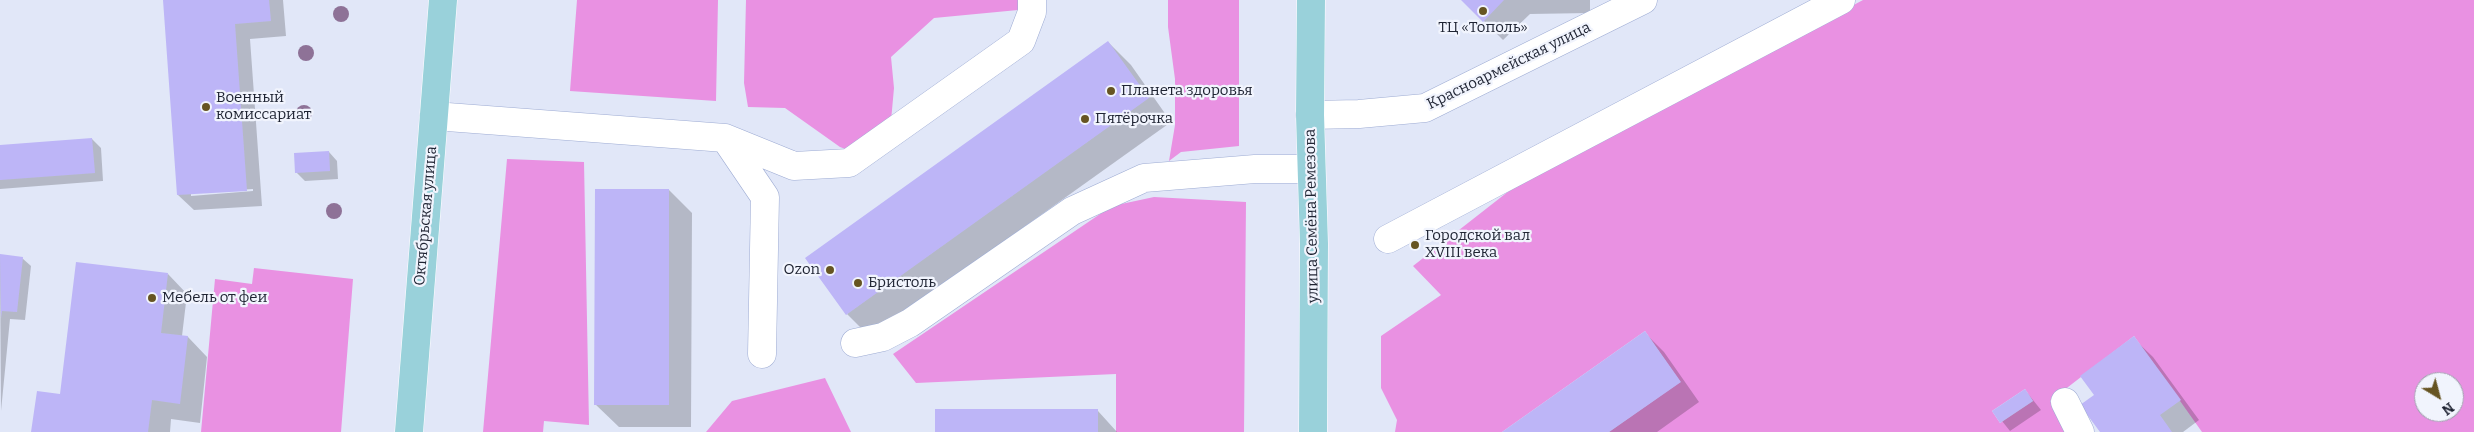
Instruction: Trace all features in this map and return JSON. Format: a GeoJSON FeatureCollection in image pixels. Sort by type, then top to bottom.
{"type":"FeatureCollection","features":[{"type":"Feature","properties":{"kind":"main road","name":"Октябрьская улица"},"geometry":{"type":"LineString","coordinates":[[408,432],[443,0]]}},
{"type":"Feature","properties":{"kind":"main road","name":"улица Семёна Ремезова"},"geometry":{"type":"LineString","coordinates":[[1312,0],[1310,115],[1314,244],[1313,432]]}},
{"type":"Feature","properties":{"kind":"street"},"geometry":{"type":"LineString","coordinates":[[434,116],[725,138],[794,166],[849,163],[1021,40],[1032,12],[1032,0]]}},
{"type":"Feature","properties":{"kind":"street","name":"Красноармейская улица"},"geometry":{"type":"LineString","coordinates":[[1310,115],[1359,114],[1425,108],[1643,0]]}},
{"type":"Feature","properties":{"kind":"street"},"geometry":{"type":"LineString","coordinates":[[1388,239],[1841,0]]}},
{"type":"Feature","properties":{"kind":"street"},"geometry":{"type":"LineString","coordinates":[[725,138],[765,197],[762,354]]}},
{"type":"Feature","properties":{"kind":"street"},"geometry":{"type":"LineString","coordinates":[[765,197],[794,166]]}},
{"type":"Feature","properties":{"kind":"street"},"geometry":{"type":"LineString","coordinates":[[856,343],[883,337],[910,323],[1072,211],[1144,178],[1255,169],[1311,169]]}},
{"type":"Feature","properties":{"kind":"street"},"geometry":{"type":"LineString","coordinates":[[2065,402],[2080,432]]}},
{"type":"Feature","properties":{"kind":"shaded area"},"geometry":{"type":"Polygon","coordinates":[[[577,0],[718,0],[716,101],[570,91],[577,0]]]}},
{"type":"Feature","properties":{"kind":"shaded area"},"geometry":{"type":"Polygon","coordinates":[[[746,0],[1023,0],[1018,10],[934,18],[891,57],[894,88],[891,121],[848,150],[840,147],[785,108],[748,107],[744,83],[746,0]]]}},
{"type":"Feature","properties":{"kind":"shaded area"},"geometry":{"type":"Polygon","coordinates":[[[1168,0],[1239,0],[1239,146],[1181,152],[1169,161],[1175,125],[1175,79],[1168,27],[1168,0]]]}},
{"type":"Feature","properties":{"kind":"shaded area"},"geometry":{"type":"Polygon","coordinates":[[[1863,0],[2474,0],[2474,432],[2202,432],[2134,336],[2050,401],[2069,432],[1609,432],[1680,382],[1645,331],[1502,432],[1395,432],[1397,420],[1381,388],[1381,336],[1441,295],[1413,266],[1514,187],[1863,0]],[[2025,389],[1992,411],[2000,423],[2033,401],[2025,389]]]}},
{"type":"Feature","properties":{"kind":"shaded area"},"geometry":{"type":"Polygon","coordinates":[[[507,159],[584,162],[589,425],[544,421],[543,432],[483,432],[507,159]]]}},
{"type":"Feature","properties":{"kind":"shaded area"},"geometry":{"type":"Polygon","coordinates":[[[1154,197],[1246,202],[1244,432],[1116,432],[1116,374],[916,383],[893,354],[1112,206],[1154,197]]]}},
{"type":"Feature","properties":{"kind":"shaded area"},"geometry":{"type":"Polygon","coordinates":[[[254,268],[353,279],[341,432],[201,432],[215,279],[252,284],[254,268]]]}},
{"type":"Feature","properties":{"kind":"shaded area"},"geometry":{"type":"Polygon","coordinates":[[[825,378],[851,432],[706,432],[732,401],[825,378]]]}},
{"type":"Feature","properties":{"kind":"building","name":"Военный комиссариат"},"geometry":{"type":"Polygon","coordinates":[[[163,0],[269,0],[271,21],[235,24],[247,191],[177,195],[163,0]]]}},
{"type":"Feature","properties":{"kind":"building","name":"ТЦ «Тополь»"},"geometry":{"type":"Polygon","coordinates":[[[1461,0],[1504,0],[1483,22],[1461,0]]]}},
{"type":"Feature","properties":{"kind":"building"},"geometry":{"type":"Polygon","coordinates":[[[1108,41],[1149,98],[846,315],[805,258],[1108,41]]]}},
{"type":"Feature","properties":{"kind":"building"},"geometry":{"type":"Polygon","coordinates":[[[92,138],[95,173],[0,180],[0,145],[92,138]]]}},
{"type":"Feature","properties":{"kind":"building"},"geometry":{"type":"Polygon","coordinates":[[[329,151],[330,171],[295,173],[294,153],[329,151]]]}},
{"type":"Feature","properties":{"kind":"building"},"geometry":{"type":"Polygon","coordinates":[[[595,189],[669,189],[669,405],[594,405],[595,189]]]}},
{"type":"Feature","properties":{"kind":"building"},"geometry":{"type":"Polygon","coordinates":[[[0,254],[23,257],[17,312],[2,311],[1,318],[0,254]]]}},
{"type":"Feature","properties":{"kind":"building"},"geometry":{"type":"Polygon","coordinates":[[[76,262],[168,273],[161,333],[188,336],[180,404],[152,400],[148,432],[31,432],[37,391],[60,394],[76,262]]]}},
{"type":"Feature","properties":{"kind":"building"},"geometry":{"type":"Polygon","coordinates":[[[1645,331],[1681,382],[1609,432],[1502,432],[1645,331]]]}},
{"type":"Feature","properties":{"kind":"building"},"geometry":{"type":"Polygon","coordinates":[[[2134,336],[2181,400],[2160,415],[2172,432],[2100,432],[2080,405],[2094,395],[2080,376],[2134,336]]]}},
{"type":"Feature","properties":{"kind":"building"},"geometry":{"type":"Polygon","coordinates":[[[2025,389],[2033,401],[2000,423],[1992,411],[2025,389]]]}},
{"type":"Feature","properties":{"kind":"building"},"geometry":{"type":"Polygon","coordinates":[[[935,409],[1098,409],[1098,432],[935,432],[935,409]]]}},
{"type":"Feature","properties":{"kind":"place","name":"ТЦ «Тополь»"},"geometry":{"type":"Point","coordinates":[1483,11]}},
{"type":"Feature","properties":{"kind":"place","name":"Планета здоровья"},"geometry":{"type":"Point","coordinates":[1111,91]}},
{"type":"Feature","properties":{"kind":"place","name":"Военный комиссариат"},"geometry":{"type":"Point","coordinates":[206,107]}},
{"type":"Feature","properties":{"kind":"place","name":"Пятёрочка"},"geometry":{"type":"Point","coordinates":[1085,119]}},
{"type":"Feature","properties":{"kind":"place","name":"Городской вал XVIII века"},"geometry":{"type":"Point","coordinates":[1415,245]}},
{"type":"Feature","properties":{"kind":"place","name":"Ozon"},"geometry":{"type":"Point","coordinates":[830,270]}},
{"type":"Feature","properties":{"kind":"place","name":"Бристоль"},"geometry":{"type":"Point","coordinates":[858,283]}},
{"type":"Feature","properties":{"kind":"place","name":"Мебель от феи"},"geometry":{"type":"Point","coordinates":[152,298]}}]}
